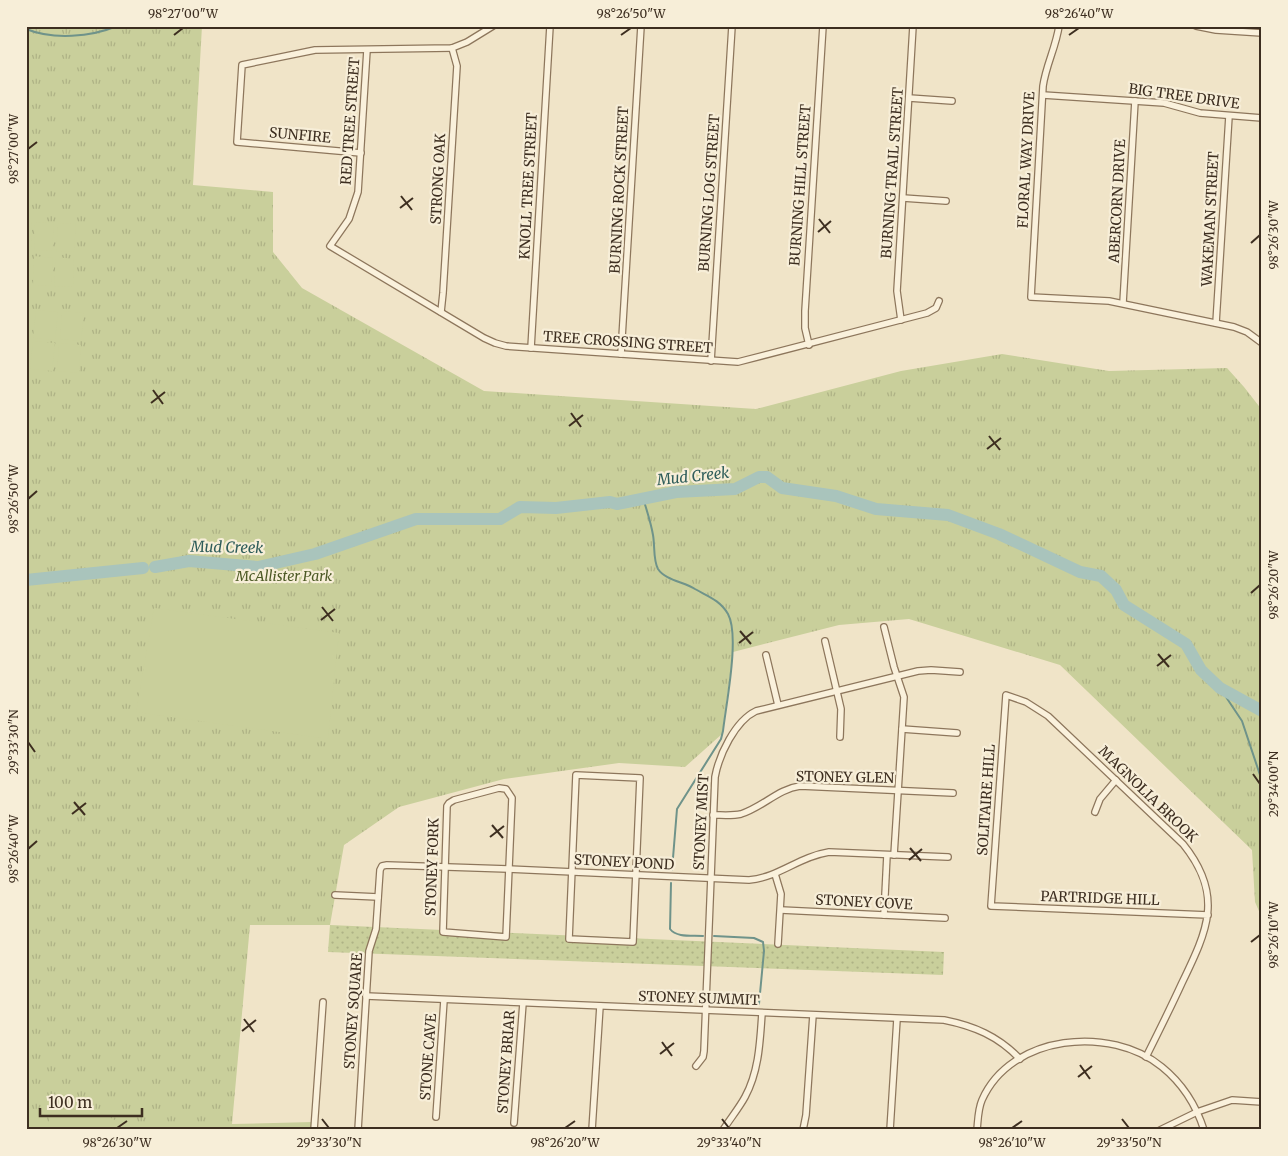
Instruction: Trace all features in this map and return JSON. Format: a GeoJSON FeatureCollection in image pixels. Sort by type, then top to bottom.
{"type":"FeatureCollection","features":[{"type":"Feature","properties":{"kind":"street"},"geometry":{"type":"LineString","coordinates":[[367,50],[452,48],[467,42],[493,26]]}},
{"type":"Feature","properties":{"kind":"street","name":"KNOLL TREE STREET"},"geometry":{"type":"LineString","coordinates":[[531,348],[550,26]]}},
{"type":"Feature","properties":{"kind":"street","name":"BURNING ROCK STREET"},"geometry":{"type":"LineString","coordinates":[[622,354],[641,26]]}},
{"type":"Feature","properties":{"kind":"street","name":"BURNING LOG STREET"},"geometry":{"type":"LineString","coordinates":[[711,361],[732,26]]}},
{"type":"Feature","properties":{"kind":"street","name":"BURNING HILL STREET"},"geometry":{"type":"LineString","coordinates":[[809,345],[805,328],[804,310],[823,26]]}},
{"type":"Feature","properties":{"kind":"street","name":"BURNING TRAIL STREET"},"geometry":{"type":"LineString","coordinates":[[901,320],[897,306],[897,291],[913,26]]}},
{"type":"Feature","properties":{"kind":"street","name":"FLORAL WAY DRIVE"},"geometry":{"type":"LineString","coordinates":[[1059,26],[1047,65],[1043,95],[1031,297],[1124,304]]}},
{"type":"Feature","properties":{"kind":"street"},"geometry":{"type":"LineString","coordinates":[[1196,26],[1216,30],[1262,33]]}},
{"type":"Feature","properties":{"kind":"street","name":"STRONG OAK"},"geometry":{"type":"LineString","coordinates":[[441,312],[444,293],[457,66],[452,48]]}},
{"type":"Feature","properties":{"kind":"street","name":"SUNFIRE"},"geometry":{"type":"LineString","coordinates":[[361,153],[237,142],[242,66],[316,50],[367,50]]}},
{"type":"Feature","properties":{"kind":"street","name":"RED TREE STREET"},"geometry":{"type":"LineString","coordinates":[[330,246],[349,219],[356,202],[359,183],[367,50]]}},
{"type":"Feature","properties":{"kind":"street","name":"BIG TREE DRIVE"},"geometry":{"type":"LineString","coordinates":[[1043,95],[1164,103],[1200,113],[1262,118]]}},
{"type":"Feature","properties":{"kind":"street"},"geometry":{"type":"LineString","coordinates":[[909,98],[952,101]]}},
{"type":"Feature","properties":{"kind":"street","name":"ABERCORN DRIVE"},"geometry":{"type":"LineString","coordinates":[[1124,304],[1135,101]]}},
{"type":"Feature","properties":{"kind":"street","name":"WAKEMAN STREET"},"geometry":{"type":"LineString","coordinates":[[1216,323],[1229,116]]}},
{"type":"Feature","properties":{"kind":"street"},"geometry":{"type":"LineString","coordinates":[[903,198],[946,201]]}},
{"type":"Feature","properties":{"kind":"street","name":"TREE CROSSING STREET"},"geometry":{"type":"LineString","coordinates":[[330,246],[495,343],[531,348],[730,362],[747,360],[809,345],[901,320],[932,310],[938,305],[939,301]]}},
{"type":"Feature","properties":{"kind":"street"},"geometry":{"type":"LineString","coordinates":[[1124,304],[1216,323],[1247,332],[1262,343]]}},
{"type":"Feature","properties":{"kind":"street"},"geometry":{"type":"LineString","coordinates":[[884,627],[904,697],[898,790],[884,915]]}},
{"type":"Feature","properties":{"kind":"street"},"geometry":{"type":"LineString","coordinates":[[825,641],[841,709],[840,737]]}},
{"type":"Feature","properties":{"kind":"street"},"geometry":{"type":"LineString","coordinates":[[766,655],[778,705]]}},
{"type":"Feature","properties":{"kind":"street","name":"STONEY MIST"},"geometry":{"type":"LineString","coordinates":[[696,1066],[703,1057],[715,777],[717,765],[724,748],[746,716],[756,710],[897,676],[931,670],[960,672]]}},
{"type":"Feature","properties":{"kind":"street","name":"MAGNOLIA BROOK"},"geometry":{"type":"LineString","coordinates":[[1006,695],[1026,702],[1048,716],[1183,844],[1192,856],[1204,881],[1207,892],[1208,915],[1201,942],[1146,1057]]}},
{"type":"Feature","properties":{"kind":"street","name":"SOLITAIRE HILL"},"geometry":{"type":"LineString","coordinates":[[992,906],[1006,695]]}},
{"type":"Feature","properties":{"kind":"street"},"geometry":{"type":"LineString","coordinates":[[902,729],[957,733]]}},
{"type":"Feature","properties":{"kind":"street"},"geometry":{"type":"LineString","coordinates":[[576,775],[640,778],[636,875],[633,942],[569,939],[576,775]]}},
{"type":"Feature","properties":{"kind":"street"},"geometry":{"type":"LineString","coordinates":[[1095,812],[1100,799],[1116,780]]}},
{"type":"Feature","properties":{"kind":"street","name":"STONEY GLEN"},"geometry":{"type":"LineString","coordinates":[[713,815],[741,814],[780,792],[800,786],[952,793]]}},
{"type":"Feature","properties":{"kind":"street","name":"STONEY FORK"},"geometry":{"type":"LineString","coordinates":[[499,788],[506,789],[512,798],[508,869],[506,937],[442,932],[447,806],[449,802],[499,788]]}},
{"type":"Feature","properties":{"kind":"street","name":"STONEY POND"},"geometry":{"type":"LineString","coordinates":[[382,866],[444,866],[749,880],[762,879],[775,874],[816,854],[835,852],[948,857]]}},
{"type":"Feature","properties":{"kind":"street","name":"STONEY SQUARE"},"geometry":{"type":"LineString","coordinates":[[358,1130],[370,949],[376,929],[380,870],[382,866]]}},
{"type":"Feature","properties":{"kind":"street"},"geometry":{"type":"LineString","coordinates":[[775,874],[781,894],[778,944]]}},
{"type":"Feature","properties":{"kind":"street"},"geometry":{"type":"LineString","coordinates":[[335,895],[378,897]]}},
{"type":"Feature","properties":{"kind":"street","name":"PARTRIDGE HILL"},"geometry":{"type":"LineString","coordinates":[[992,906],[1208,915]]}},
{"type":"Feature","properties":{"kind":"street","name":"STONEY COVE"},"geometry":{"type":"LineString","coordinates":[[781,910],[945,918]]}},
{"type":"Feature","properties":{"kind":"street","name":"STONEY SUMMIT"},"geometry":{"type":"LineString","coordinates":[[366,996],[944,1020],[974,1028],[998,1039],[1020,1059]]}},
{"type":"Feature","properties":{"kind":"street","name":"STONE CAVE"},"geometry":{"type":"LineString","coordinates":[[436,1117],[444,1000]]}},
{"type":"Feature","properties":{"kind":"street"},"geometry":{"type":"LineString","coordinates":[[314,1130],[323,1002]]}},
{"type":"Feature","properties":{"kind":"street","name":"STONEY BRIAR"},"geometry":{"type":"LineString","coordinates":[[514,1123],[523,1003]]}},
{"type":"Feature","properties":{"kind":"street"},"geometry":{"type":"LineString","coordinates":[[592,1130],[600,1006]]}},
{"type":"Feature","properties":{"kind":"street"},"geometry":{"type":"LineString","coordinates":[[723,1130],[745,1097],[755,1071],[759,1052],[762,1013]]}},
{"type":"Feature","properties":{"kind":"street"},"geometry":{"type":"LineString","coordinates":[[803,1130],[806,1115],[813,1015]]}},
{"type":"Feature","properties":{"kind":"street"},"geometry":{"type":"LineString","coordinates":[[890,1130],[897,1019]]}},
{"type":"Feature","properties":{"kind":"street"},"geometry":{"type":"LineString","coordinates":[[977,1130],[980,1106],[985,1094],[1002,1073],[1020,1059],[1045,1048],[1068,1042],[1082,1041],[1114,1044],[1127,1048],[1161,1066],[1178,1082],[1193,1103],[1204,1130]]}},
{"type":"Feature","properties":{"kind":"street"},"geometry":{"type":"LineString","coordinates":[[1160,1130],[1197,1112],[1232,1100],[1262,1102]]}},
{"type":"Feature","properties":{"kind":"green space","name":"McAllister Park"},"geometry":{"type":"Polygon","coordinates":[[[26,26],[202,26],[193,185],[273,192],[273,252],[302,288],[484,391],[756,409],[901,371],[1002,354],[1109,371],[1227,368],[1262,410],[1262,918],[1255,902],[1252,850],[1060,665],[909,619],[839,625],[733,652],[722,734],[685,767],[619,763],[504,779],[399,807],[344,845],[330,925],[250,925],[232,1124],[313,1122],[312,1130],[26,1130],[26,26]]]}},
{"type":"Feature","properties":{"kind":"green space"},"geometry":{"type":"Polygon","coordinates":[[[26,222],[32,222],[31,250],[26,250],[26,222]]]}},
{"type":"Feature","properties":{"kind":"green space"},"geometry":{"type":"Polygon","coordinates":[[[35,222],[54,223],[52,251],[34,250],[35,222]]]}},
{"type":"Feature","properties":{"kind":"green space"},"geometry":{"type":"Polygon","coordinates":[[[58,223],[76,224],[74,252],[56,251],[58,223]]]}},
{"type":"Feature","properties":{"kind":"green space"},"geometry":{"type":"Polygon","coordinates":[[[26,256],[30,257],[29,285],[26,285],[26,256]]]}},
{"type":"Feature","properties":{"kind":"green space"},"geometry":{"type":"Polygon","coordinates":[[[34,256],[53,258],[51,286],[33,285],[34,256]]]}},
{"type":"Feature","properties":{"kind":"green space"},"geometry":{"type":"Polygon","coordinates":[[[56,257],[74,259],[73,287],[54,286],[56,257]]]}},
{"type":"Feature","properties":{"kind":"green space"},"geometry":{"type":"Polygon","coordinates":[[[36,310],[58,312],[55,340],[33,338],[36,310]]]}},
{"type":"Feature","properties":{"kind":"green space"},"geometry":{"type":"Polygon","coordinates":[[[62,311],[84,313],[81,341],[60,339],[62,311]]]}},
{"type":"Feature","properties":{"kind":"green space"},"geometry":{"type":"Polygon","coordinates":[[[33,341],[55,343],[52,371],[30,369],[33,341]]]}},
{"type":"Feature","properties":{"kind":"green space"},"geometry":{"type":"Polygon","coordinates":[[[59,343],[81,345],[79,373],[57,371],[59,343]]]}},
{"type":"Feature","properties":{"kind":"green space"},"geometry":{"type":"Polygon","coordinates":[[[154,608],[339,633],[328,739],[136,712],[154,608]]]}},
{"type":"Feature","properties":{"kind":"green space"},"geometry":{"type":"Polygon","coordinates":[[[330,925],[944,952],[943,975],[328,952],[330,925]]]}},
{"type":"Feature","properties":{"kind":"green space"},"geometry":{"type":"Polygon","coordinates":[[[50,1108],[81,1110],[101,1114],[119,1123],[127,1130],[48,1130],[50,1108]]]}},
{"type":"Feature","properties":{"kind":"waterway"},"geometry":{"type":"LineString","coordinates":[[26,29],[48,35],[72,36],[96,33],[117,26]]}},
{"type":"Feature","properties":{"kind":"waterway","name":"Mud Creek"},"geometry":{"type":"LineString","coordinates":[[155,567],[189,561],[258,567],[315,554],[416,519],[500,519],[520,507],[556,508],[610,502],[617,504],[676,492],[735,489],[759,477],[767,477],[782,488],[836,496],[876,509],[948,515],[999,534],[1080,572],[1101,576],[1116,590],[1124,605],[1186,644],[1201,670],[1220,688],[1262,711]]}},
{"type":"Feature","properties":{"kind":"waterway"},"geometry":{"type":"LineString","coordinates":[[643,498],[654,539],[655,561],[658,569],[665,576],[691,587],[721,605],[728,614],[733,638],[731,671],[721,739],[677,809],[672,870]]}},
{"type":"Feature","properties":{"kind":"waterway","name":"Mud Creek"},"geometry":{"type":"LineString","coordinates":[[26,580],[143,568]]}},
{"type":"Feature","properties":{"kind":"waterway"},"geometry":{"type":"LineString","coordinates":[[1220,688],[1242,721],[1262,781]]}},
{"type":"Feature","properties":{"kind":"waterway"},"geometry":{"type":"LineString","coordinates":[[671,883],[670,929],[681,935],[703,936]]}},
{"type":"Feature","properties":{"kind":"waterway"},"geometry":{"type":"LineString","coordinates":[[714,936],[754,938],[763,942],[764,951],[759,1004]]}}]}
